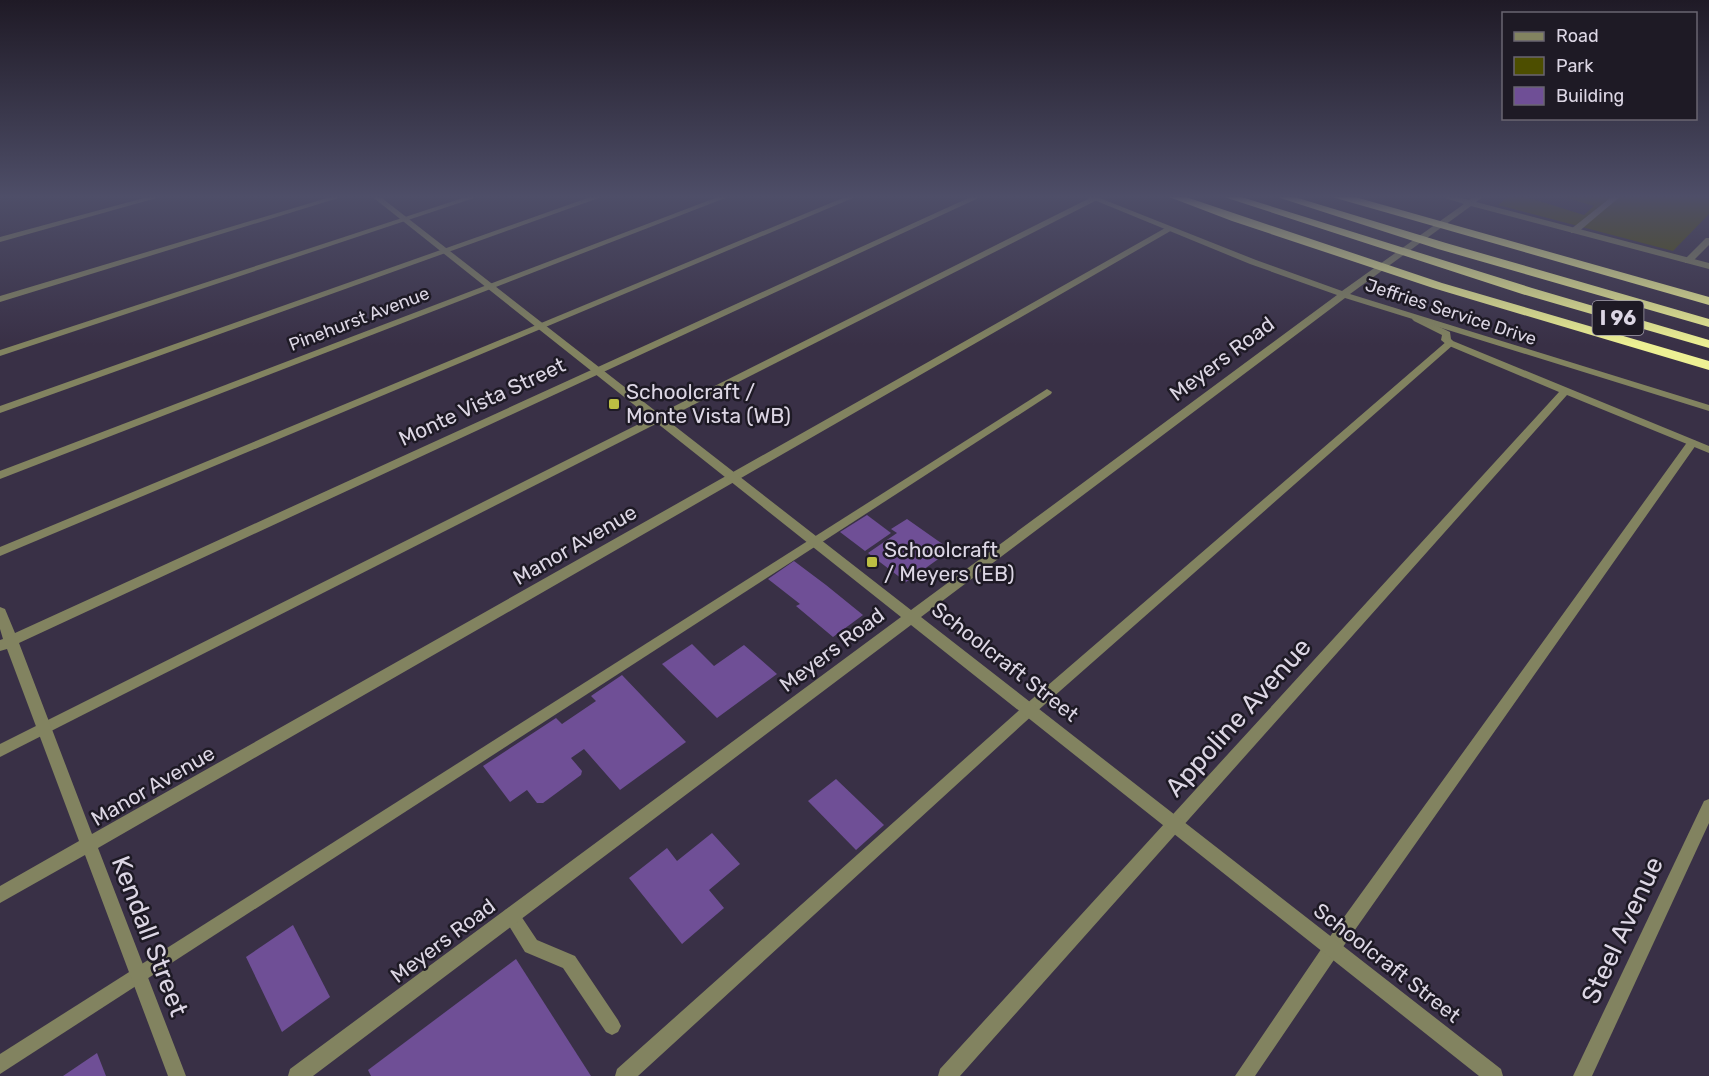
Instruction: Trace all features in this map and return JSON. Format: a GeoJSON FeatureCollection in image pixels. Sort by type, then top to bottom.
{"type":"FeatureCollection","features":[{"type":"Feature","properties":{"kind":"highway","name":"I 96"},"geometry":{"type":"LineString","coordinates":[[1317,245],[1607,338],[1709,368]]}},
{"type":"Feature","properties":{"kind":"highway","name":"I 96"},"geometry":{"type":"LineString","coordinates":[[1382,245],[1527,291],[1709,344]]}},
{"type":"Feature","properties":{"kind":"highway","name":"I 96"},"geometry":{"type":"LineString","coordinates":[[1439,245],[1709,322]]}},
{"type":"Feature","properties":{"kind":"highway","name":"I 96"},"geometry":{"type":"LineString","coordinates":[[1513,245],[1707,300]]}},
{"type":"Feature","properties":{"kind":"street"},"geometry":{"type":"LineString","coordinates":[[0,300],[179,245]]}},
{"type":"Feature","properties":{"kind":"street"},"geometry":{"type":"LineString","coordinates":[[0,353],[326,245]]}},
{"type":"Feature","properties":{"kind":"street","name":"Schoolcraft Street"},"geometry":{"type":"LineString","coordinates":[[439,245],[1494,1076]]}},
{"type":"Feature","properties":{"kind":"street"},"geometry":{"type":"LineString","coordinates":[[0,410],[462,245]]}},
{"type":"Feature","properties":{"kind":"street","name":"Pinehurst Avenue"},"geometry":{"type":"LineString","coordinates":[[0,475],[597,245]]}},
{"type":"Feature","properties":{"kind":"street"},"geometry":{"type":"LineString","coordinates":[[0,552],[735,245]]}},
{"type":"Feature","properties":{"kind":"street","name":"Monte Vista Street"},"geometry":{"type":"LineString","coordinates":[[5,644],[871,245]]}},
{"type":"Feature","properties":{"kind":"street"},"geometry":{"type":"LineString","coordinates":[[0,751],[660,419],[997,245]]}},
{"type":"Feature","properties":{"kind":"street","name":"Manor Avenue"},"geometry":{"type":"LineString","coordinates":[[0,896],[1141,245]]}},
{"type":"Feature","properties":{"kind":"street","name":"Jeffries Service Drive"},"geometry":{"type":"LineString","coordinates":[[1213,245],[1344,295],[1417,319],[1709,408]]}},
{"type":"Feature","properties":{"kind":"street","name":"Meyers Road"},"geometry":{"type":"LineString","coordinates":[[297,1076],[1412,245]]}},
{"type":"Feature","properties":{"kind":"street"},"geometry":{"type":"LineString","coordinates":[[1628,245],[1709,266]]}},
{"type":"Feature","properties":{"kind":"street"},"geometry":{"type":"LineString","coordinates":[[1688,261],[1704,245]]}},
{"type":"Feature","properties":{"kind":"street"},"geometry":{"type":"LineString","coordinates":[[1417,319],[1448,334],[1446,340],[1450,344],[1709,450]]}},
{"type":"Feature","properties":{"kind":"street"},"geometry":{"type":"LineString","coordinates":[[624,1076],[1029,709],[1450,344]]}},
{"type":"Feature","properties":{"kind":"street","name":"Appoline Avenue"},"geometry":{"type":"LineString","coordinates":[[947,1076],[1565,391]]}},
{"type":"Feature","properties":{"kind":"street"},"geometry":{"type":"LineString","coordinates":[[0,1065],[1047,392]]}},
{"type":"Feature","properties":{"kind":"street"},"geometry":{"type":"LineString","coordinates":[[1244,1076],[1332,948],[1692,443]]}},
{"type":"Feature","properties":{"kind":"street","name":"Kendall Street"},"geometry":{"type":"LineString","coordinates":[[0,612],[5,644],[44,729],[177,1076]]}},
{"type":"Feature","properties":{"kind":"street","name":"Steel Avenue"},"geometry":{"type":"LineString","coordinates":[[1582,1076],[1709,806]]}},
{"type":"Feature","properties":{"kind":"street"},"geometry":{"type":"LineString","coordinates":[[511,916],[531,946],[568,962],[612,1026]]}},
{"type":"Feature","properties":{"kind":"green space"},"geometry":{"type":"Polygon","coordinates":[[[1651,245],[1679,245],[1673,251],[1651,245]]]}},
{"type":"Feature","properties":{"kind":"building"},"geometry":{"type":"Polygon","coordinates":[[[867,515],[891,533],[865,551],[840,532],[867,515]]]}},
{"type":"Feature","properties":{"kind":"building"},"geometry":{"type":"Polygon","coordinates":[[[907,519],[951,550],[906,582],[868,553],[897,533],[891,529],[907,519]]]}},
{"type":"Feature","properties":{"kind":"building"},"geometry":{"type":"Polygon","coordinates":[[[794,561],[863,615],[833,637],[796,606],[800,604],[768,579],[794,561]]]}},
{"type":"Feature","properties":{"kind":"building"},"geometry":{"type":"Polygon","coordinates":[[[692,644],[714,666],[744,645],[777,674],[717,718],[662,664],[692,644]]]}},
{"type":"Feature","properties":{"kind":"building"},"geometry":{"type":"Polygon","coordinates":[[[622,675],[686,742],[620,790],[584,749],[571,758],[582,771],[581,775],[543,803],[537,803],[527,790],[510,802],[483,766],[556,718],[562,724],[596,701],[591,696],[622,675]]]}},
{"type":"Feature","properties":{"kind":"building"},"geometry":{"type":"Polygon","coordinates":[[[836,779],[884,825],[856,850],[808,801],[836,779]]]}},
{"type":"Feature","properties":{"kind":"building"},"geometry":{"type":"Polygon","coordinates":[[[712,833],[740,864],[709,890],[724,908],[682,944],[629,878],[667,848],[677,861],[712,833]]]}},
{"type":"Feature","properties":{"kind":"building"},"geometry":{"type":"Polygon","coordinates":[[[293,925],[330,997],[282,1032],[246,957],[293,925]]]}},
{"type":"Feature","properties":{"kind":"building"},"geometry":{"type":"Polygon","coordinates":[[[516,959],[591,1076],[371,1076],[368,1070],[516,959]]]}},
{"type":"Feature","properties":{"kind":"building"},"geometry":{"type":"Polygon","coordinates":[[[97,1053],[106,1076],[63,1076],[97,1053]]]}},
{"type":"Feature","properties":{"kind":"place","name":"Schoolcraft / Monte Vista (WB)"},"geometry":{"type":"Point","coordinates":[614,404]}},
{"type":"Feature","properties":{"kind":"place","name":"Schoolcraft / Meyers (EB)"},"geometry":{"type":"Point","coordinates":[872,562]}}]}
